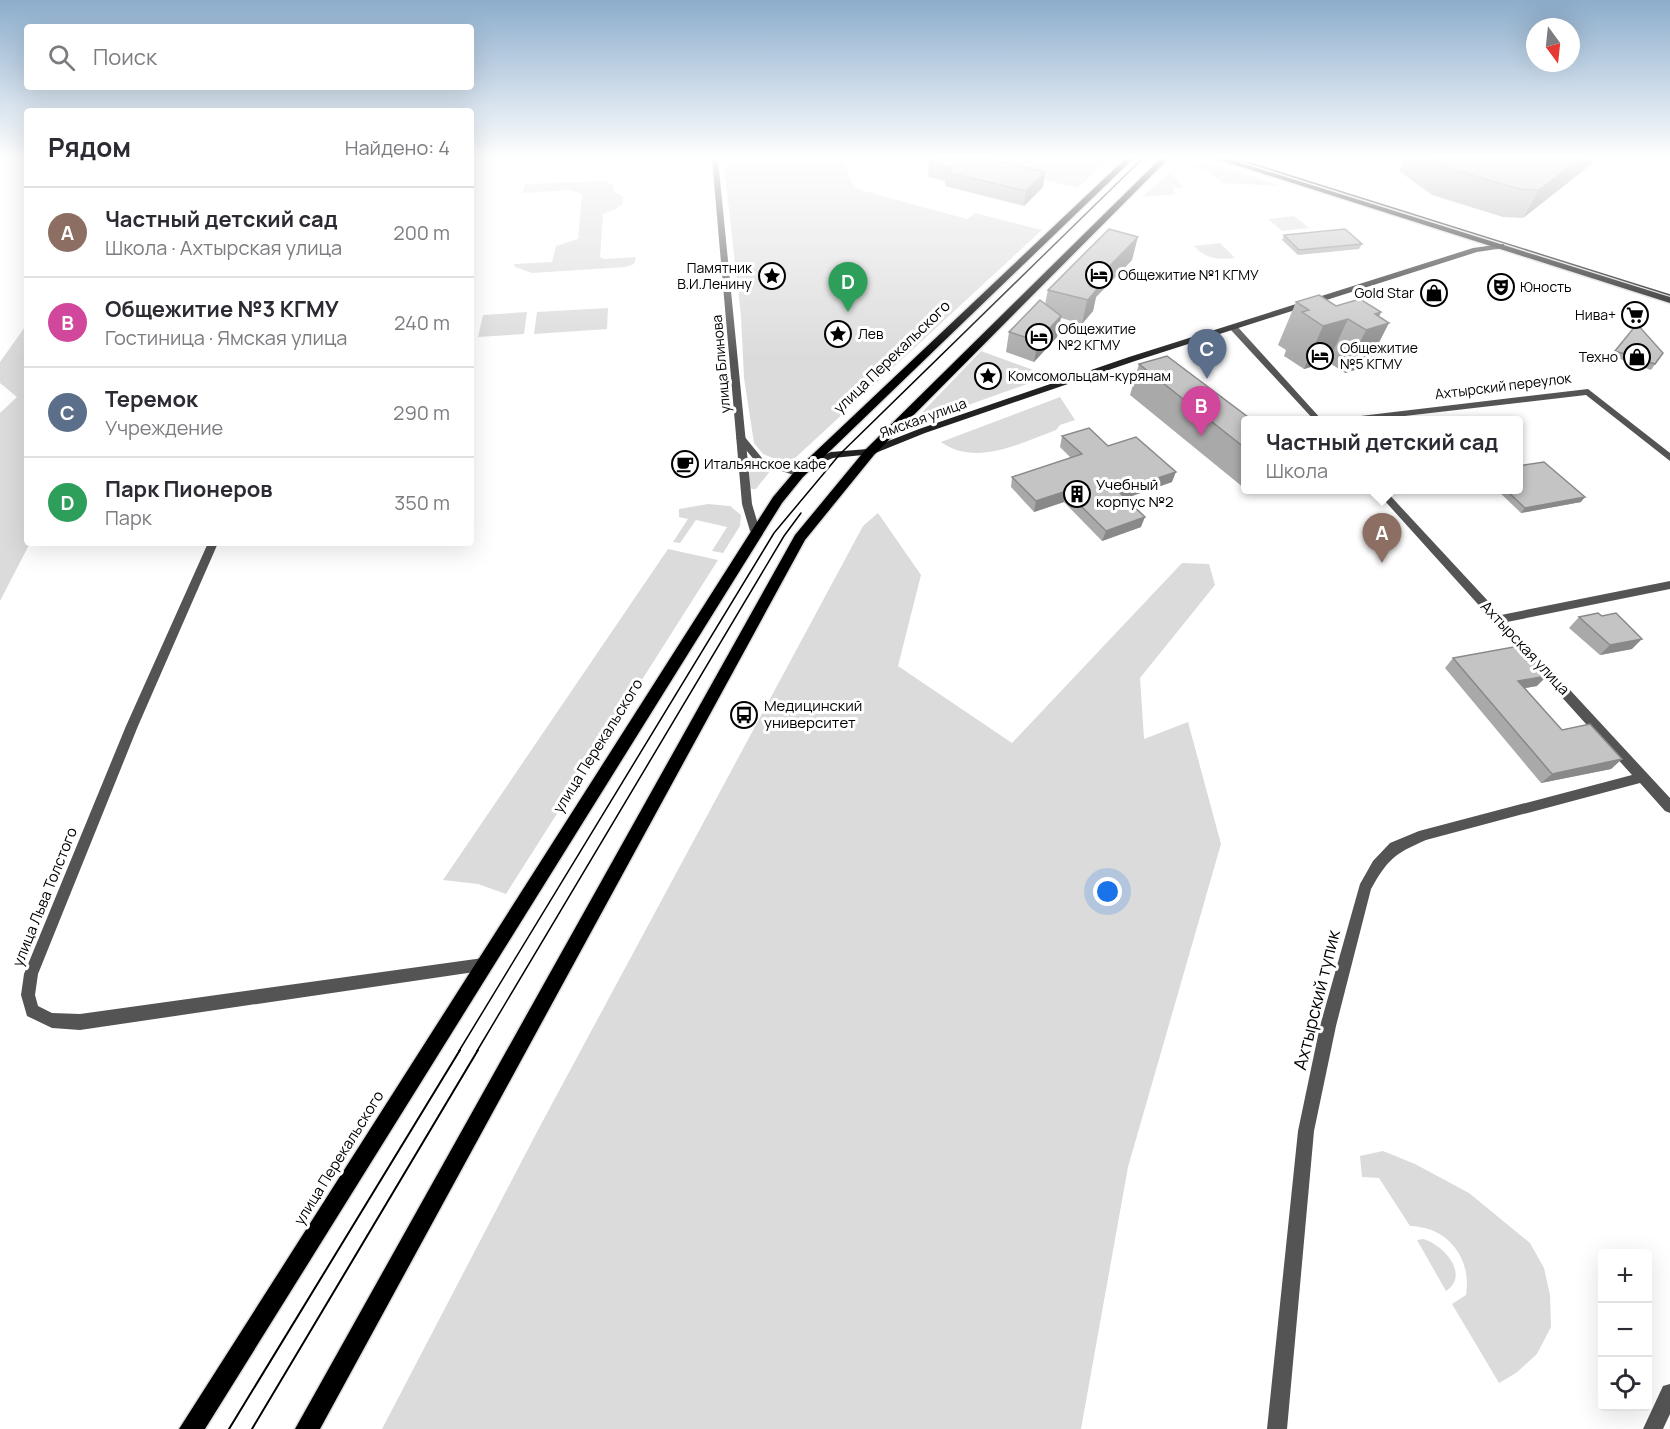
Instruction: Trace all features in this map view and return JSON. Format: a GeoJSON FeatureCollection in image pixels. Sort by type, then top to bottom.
{"type":"FeatureCollection","features":[{"type":"Feature","properties":{"kind":"main road","name":"улица Перекальского"},"geometry":{"type":"LineString","coordinates":[[191,1429],[755,531],[777,500],[799,474],[1059,226]]}},
{"type":"Feature","properties":{"kind":"main road"},"geometry":{"type":"LineString","coordinates":[[307,1429],[800,538],[870,452],[1097,226]]}},
{"type":"Feature","properties":{"kind":"main road"},"geometry":{"type":"LineString","coordinates":[[1435,226],[1670,300]]}},
{"type":"Feature","properties":{"kind":"main road"},"geometry":{"type":"LineString","coordinates":[[1467,226],[1594,265]]}},
{"type":"Feature","properties":{"kind":"main road","name":"Ямская улица"},"geometry":{"type":"LineString","coordinates":[[799,474],[809,465],[831,455],[870,452],[934,427],[1233,327],[1474,250],[1500,246]]}},
{"type":"Feature","properties":{"kind":"street","name":"улица Блинова"},"geometry":{"type":"LineString","coordinates":[[721,226],[747,504],[755,531]]}},
{"type":"Feature","properties":{"kind":"street"},"geometry":{"type":"LineString","coordinates":[[1233,327],[1314,416]]}},
{"type":"Feature","properties":{"kind":"street","name":"Ахтырский переулок"},"geometry":{"type":"LineString","coordinates":[[1386,416],[1588,392],[1670,458]]}},
{"type":"Feature","properties":{"kind":"street"},"geometry":{"type":"LineString","coordinates":[[741,438],[759,460],[799,474]]}},
{"type":"Feature","properties":{"kind":"street","name":"Ахтырская улица"},"geometry":{"type":"LineString","coordinates":[[1385,494],[1670,807]]}},
{"type":"Feature","properties":{"kind":"street","name":"улица Льва Толстого"},"geometry":{"type":"LineString","coordinates":[[212,546],[132,726],[31,974],[28,995],[32,1011],[52,1020],[80,1022],[483,965]]}},
{"type":"Feature","properties":{"kind":"street"},"geometry":{"type":"LineString","coordinates":[[1498,620],[1670,585]]}},
{"type":"Feature","properties":{"kind":"street","name":"Ахтырский тупик"},"geometry":{"type":"LineString","coordinates":[[1277,1429],[1305,1131],[1328,1026],[1365,888],[1378,865],[1395,847],[1424,835],[1643,777]]}},
{"type":"Feature","properties":{"kind":"street"},"geometry":{"type":"LineString","coordinates":[[1653,1429],[1670,1392]]}},
{"type":"Feature","properties":{"kind":"shaded area"},"geometry":{"type":"Polygon","coordinates":[[[579,226],[602,226],[600,257],[604,259],[636,257],[634,264],[625,267],[532,273],[515,267],[514,264],[552,262],[556,246],[578,239],[579,226]]]}},
{"type":"Feature","properties":{"kind":"shaded area"},"geometry":{"type":"Polygon","coordinates":[[[731,226],[1025,226],[1042,230],[794,459],[775,459],[763,454],[754,443],[744,378],[741,316],[731,226]]]}},
{"type":"Feature","properties":{"kind":"shaded area"},"geometry":{"type":"Polygon","coordinates":[[[1276,226],[1306,226],[1309,228],[1282,231],[1276,226]]]}},
{"type":"Feature","properties":{"kind":"shaded area"},"geometry":{"type":"Polygon","coordinates":[[[1220,243],[1235,258],[1213,258],[1203,254],[1194,246],[1220,243]]]}},
{"type":"Feature","properties":{"kind":"shaded area"},"geometry":{"type":"Polygon","coordinates":[[[608,308],[607,329],[534,334],[537,312],[608,308]]]}},
{"type":"Feature","properties":{"kind":"shaded area"},"geometry":{"type":"Polygon","coordinates":[[[527,312],[524,334],[478,337],[483,315],[527,312]]]}},
{"type":"Feature","properties":{"kind":"shaded area"},"geometry":{"type":"Polygon","coordinates":[[[24,328],[24,546],[28,546],[0,601],[0,413],[17,397],[0,383],[0,362],[24,328]]]}},
{"type":"Feature","properties":{"kind":"shaded area"},"geometry":{"type":"Polygon","coordinates":[[[981,351],[1050,376],[909,426],[981,351]]]}},
{"type":"Feature","properties":{"kind":"shaded area"},"geometry":{"type":"Polygon","coordinates":[[[1060,397],[1075,420],[1028,441],[984,453],[955,449],[941,442],[1060,397]]]}},
{"type":"Feature","properties":{"kind":"shaded area"},"geometry":{"type":"Polygon","coordinates":[[[753,464],[771,470],[756,489],[750,488],[749,467],[753,464]]]}},
{"type":"Feature","properties":{"kind":"shaded area"},"geometry":{"type":"Polygon","coordinates":[[[708,504],[730,506],[741,515],[740,526],[723,553],[712,551],[727,527],[696,520],[680,543],[673,542],[688,519],[679,517],[679,509],[708,504]]]}},
{"type":"Feature","properties":{"kind":"shaded area"},"geometry":{"type":"Polygon","coordinates":[[[878,513],[921,575],[898,666],[1012,743],[1182,563],[1209,564],[1215,585],[1140,678],[1144,739],[1188,722],[1221,844],[1128,1167],[1081,1429],[382,1429],[539,1128],[863,526],[878,513]]]}},
{"type":"Feature","properties":{"kind":"shaded area"},"geometry":{"type":"Polygon","coordinates":[[[668,549],[718,560],[506,894],[478,884],[443,880],[668,549]]]}},
{"type":"Feature","properties":{"kind":"shaded area"},"geometry":{"type":"Polygon","coordinates":[[[1383,1151],[1415,1164],[1469,1193],[1530,1243],[1544,1268],[1550,1295],[1551,1327],[1537,1354],[1516,1373],[1499,1383],[1452,1304],[1466,1295],[1467,1281],[1461,1257],[1446,1239],[1436,1232],[1410,1226],[1379,1178],[1362,1177],[1360,1156],[1383,1151]]]}},
{"type":"Feature","properties":{"kind":"shaded area"},"geometry":{"type":"Polygon","coordinates":[[[1423,1239],[1445,1253],[1455,1268],[1456,1276],[1453,1284],[1446,1291],[1417,1240],[1423,1239]]]}},
{"type":"Feature","properties":{"kind":"building"},"geometry":{"type":"Polygon","coordinates":[[[1109,229],[1138,237],[1090,286],[1098,288],[1088,300],[1048,290],[1109,229]]]}},
{"type":"Feature","properties":{"kind":"building"},"geometry":{"type":"Polygon","coordinates":[[[1345,229],[1362,244],[1299,250],[1284,235],[1345,229]]]}},
{"type":"Feature","properties":{"kind":"building"},"geometry":{"type":"Polygon","coordinates":[[[1319,295],[1336,306],[1360,299],[1381,312],[1375,314],[1389,323],[1366,330],[1348,319],[1323,326],[1302,312],[1309,310],[1296,302],[1319,295]]]}},
{"type":"Feature","properties":{"kind":"building"},"geometry":{"type":"Polygon","coordinates":[[[1040,300],[1061,316],[1038,341],[1009,332],[1040,300]]]}},
{"type":"Feature","properties":{"kind":"building"},"geometry":{"type":"Polygon","coordinates":[[[1637,324],[1663,353],[1655,364],[1615,351],[1637,324]]]}},
{"type":"Feature","properties":{"kind":"building"},"geometry":{"type":"Polygon","coordinates":[[[1167,356],[1247,416],[1241,416],[1241,445],[1139,364],[1167,356]]]}},
{"type":"Feature","properties":{"kind":"building","name":"Учебный корпус №2"},"geometry":{"type":"Polygon","coordinates":[[[1089,428],[1108,446],[1136,437],[1176,472],[1118,491],[1145,517],[1106,531],[1066,491],[1036,501],[1012,477],[1082,454],[1062,436],[1089,428]]]}},
{"type":"Feature","properties":{"kind":"building"},"geometry":{"type":"Polygon","coordinates":[[[1544,462],[1585,497],[1525,508],[1510,494],[1523,494],[1523,465],[1544,462]]]}},
{"type":"Feature","properties":{"kind":"building"},"geometry":{"type":"Polygon","coordinates":[[[1598,613],[1602,616],[1616,613],[1642,639],[1610,645],[1579,617],[1598,613]]]}},
{"type":"Feature","properties":{"kind":"building"},"geometry":{"type":"Polygon","coordinates":[[[1519,646],[1547,676],[1518,681],[1562,730],[1590,724],[1622,759],[1552,774],[1453,658],[1519,646]]]}},
{"type":"Feature","properties":{"kind":"tram line"},"geometry":{"type":"LineString","coordinates":[[459,1051],[774,533],[840,454],[1074,226]]}},
{"type":"Feature","properties":{"kind":"tram line"},"geometry":{"type":"LineString","coordinates":[[1449,226],[1670,295]]}},
{"type":"Feature","properties":{"kind":"tram line"},"geometry":{"type":"LineString","coordinates":[[477,1051],[784,536],[801,513]]}},
{"type":"Feature","properties":{"kind":"tram line"},"geometry":{"type":"LineString","coordinates":[[229,1429],[460,1050]]}},
{"type":"Feature","properties":{"kind":"tram line"},"geometry":{"type":"LineString","coordinates":[[252,1429],[478,1050]]}},
{"type":"Feature","properties":{"kind":"place","name":"Общежитие №1 КГМУ"},"geometry":{"type":"Point","coordinates":[1099,275]}},
{"type":"Feature","properties":{"kind":"place","name":"Памятник В.И.Ленину"},"geometry":{"type":"Point","coordinates":[772,276]}},
{"type":"Feature","properties":{"kind":"place","name":"Юность"},"geometry":{"type":"Point","coordinates":[1501,287]}},
{"type":"Feature","properties":{"kind":"place","name":"Gold Star"},"geometry":{"type":"Point","coordinates":[1434,293]}},
{"type":"Feature","properties":{"kind":"place","name":"Парк Пионеров"},"geometry":{"type":"Point","coordinates":[848,312]}},
{"type":"Feature","properties":{"kind":"place","name":"Нива+"},"geometry":{"type":"Point","coordinates":[1635,315]}},
{"type":"Feature","properties":{"kind":"place","name":"Лев"},"geometry":{"type":"Point","coordinates":[838,334]}},
{"type":"Feature","properties":{"kind":"place","name":"Общежитие №2 КГМУ"},"geometry":{"type":"Point","coordinates":[1039,337]}},
{"type":"Feature","properties":{"kind":"place","name":"Общежитие №5 КГМУ"},"geometry":{"type":"Point","coordinates":[1320,356]}},
{"type":"Feature","properties":{"kind":"place","name":"Техно"},"geometry":{"type":"Point","coordinates":[1637,357]}},
{"type":"Feature","properties":{"kind":"place","name":"Комсомольцам-курянам"},"geometry":{"type":"Point","coordinates":[988,376]}},
{"type":"Feature","properties":{"kind":"place","name":"Теремок"},"geometry":{"type":"Point","coordinates":[1207,379]}},
{"type":"Feature","properties":{"kind":"place","name":"Общежитие №3 КГМУ"},"geometry":{"type":"Point","coordinates":[1201,436]}},
{"type":"Feature","properties":{"kind":"place","name":"Итальянское кафе"},"geometry":{"type":"Point","coordinates":[685,464]}},
{"type":"Feature","properties":{"kind":"place","name":"Учебный корпус №2"},"geometry":{"type":"Point","coordinates":[1077,494]}},
{"type":"Feature","properties":{"kind":"place","name":"Частный детский сад"},"geometry":{"type":"Point","coordinates":[1382,563]}},
{"type":"Feature","properties":{"kind":"place","name":"Медицинский университет"},"geometry":{"type":"Point","coordinates":[744,715]}}]}
